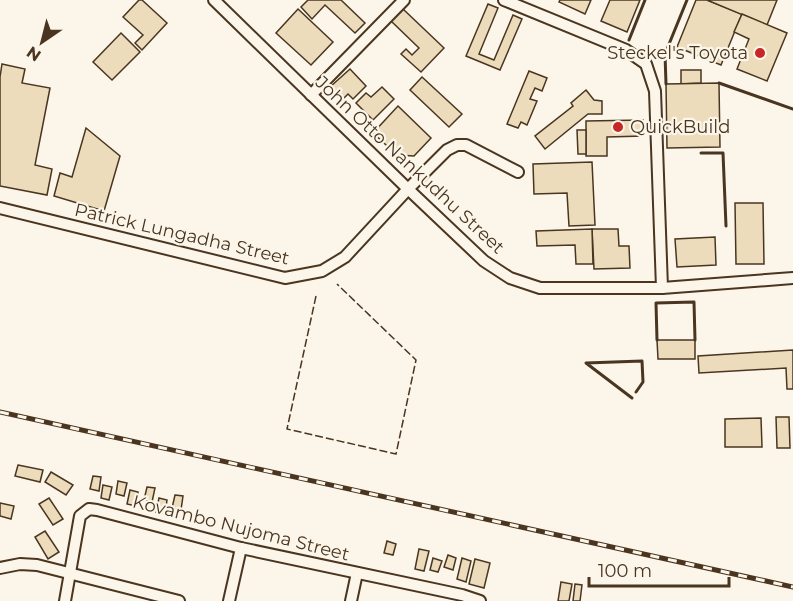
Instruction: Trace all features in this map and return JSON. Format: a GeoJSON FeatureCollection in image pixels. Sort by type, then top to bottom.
{"type":"FeatureCollection","features":[{"type":"Feature","properties":{"kind":"street","name":"John Otto Nankudhu Street"},"geometry":{"type":"LineString","coordinates":[[214,0],[484,261],[510,278],[540,288],[662,288],[793,278]]}},
{"type":"Feature","properties":{"kind":"street"},"geometry":{"type":"LineString","coordinates":[[311,95],[404,0]]}},
{"type":"Feature","properties":{"kind":"street"},"geometry":{"type":"LineString","coordinates":[[504,0],[626,50],[646,64],[655,91],[662,288]]}},
{"type":"Feature","properties":{"kind":"street","name":"Patrick Lungadha Street"},"geometry":{"type":"LineString","coordinates":[[0,208],[285,278],[322,271],[345,257],[447,150],[466,145],[518,171]]}},
{"type":"Feature","properties":{"kind":"street","name":"Kovambo Nujoma Street"},"geometry":{"type":"LineString","coordinates":[[65,601],[80,516],[89,509],[241,548],[462,595],[480,601]]}},
{"type":"Feature","properties":{"kind":"street"},"geometry":{"type":"LineString","coordinates":[[229,601],[241,548]]}},
{"type":"Feature","properties":{"kind":"street"},"geometry":{"type":"LineString","coordinates":[[0,568],[20,564],[37,565],[149,597],[179,601]]}},
{"type":"Feature","properties":{"kind":"street"},"geometry":{"type":"LineString","coordinates":[[351,601],[357,573]]}},
{"type":"Feature","properties":{"kind":"building"},"geometry":{"type":"Polygon","coordinates":[[[139,0],[142,0],[167,23],[142,50],[135,43],[143,35],[123,17],[139,0]]]}},
{"type":"Feature","properties":{"kind":"building"},"geometry":{"type":"Polygon","coordinates":[[[308,0],[341,0],[365,23],[355,33],[325,5],[312,19],[301,7],[308,0]]]}},
{"type":"Feature","properties":{"kind":"building"},"geometry":{"type":"Polygon","coordinates":[[[560,0],[591,0],[585,14],[559,2],[560,0]]]}},
{"type":"Feature","properties":{"kind":"building"},"geometry":{"type":"Polygon","coordinates":[[[610,0],[640,0],[627,32],[601,21],[610,0]]]}},
{"type":"Feature","properties":{"kind":"building"},"geometry":{"type":"Polygon","coordinates":[[[696,0],[707,0],[742,14],[721,65],[677,47],[696,0]]]}},
{"type":"Feature","properties":{"kind":"building"},"geometry":{"type":"Polygon","coordinates":[[[707,0],[777,0],[767,25],[707,0]]]}},
{"type":"Feature","properties":{"kind":"building"},"geometry":{"type":"Polygon","coordinates":[[[488,4],[498,8],[479,54],[494,60],[513,15],[522,19],[500,70],[466,56],[488,4]]]}},
{"type":"Feature","properties":{"kind":"building"},"geometry":{"type":"Polygon","coordinates":[[[298,9],[333,42],[311,65],[276,33],[298,9]]]}},
{"type":"Feature","properties":{"kind":"building"},"geometry":{"type":"Polygon","coordinates":[[[403,9],[444,48],[421,72],[401,54],[406,49],[412,55],[419,48],[391,21],[403,9]]]}},
{"type":"Feature","properties":{"kind":"building"},"geometry":{"type":"Polygon","coordinates":[[[742,14],[787,33],[767,81],[737,69],[749,39],[734,32],[742,14]]]}},
{"type":"Feature","properties":{"kind":"building"},"geometry":{"type":"Polygon","coordinates":[[[121,33],[140,52],[112,80],[93,62],[121,33]]]}},
{"type":"Feature","properties":{"kind":"building"},"geometry":{"type":"Polygon","coordinates":[[[2,64],[25,69],[22,83],[50,88],[35,165],[52,169],[47,195],[0,186],[2,64]]]}},
{"type":"Feature","properties":{"kind":"building"},"geometry":{"type":"Polygon","coordinates":[[[350,69],[366,86],[353,99],[348,94],[342,100],[330,87],[350,69]]]}},
{"type":"Feature","properties":{"kind":"building"},"geometry":{"type":"Polygon","coordinates":[[[681,70],[701,70],[701,83],[681,84],[681,70]]]}},
{"type":"Feature","properties":{"kind":"building"},"geometry":{"type":"Polygon","coordinates":[[[529,71],[547,78],[542,91],[535,88],[530,99],[537,101],[527,125],[521,122],[518,128],[507,124],[529,71]]]}},
{"type":"Feature","properties":{"kind":"building"},"geometry":{"type":"Polygon","coordinates":[[[422,77],[462,114],[449,127],[410,90],[422,77]]]}},
{"type":"Feature","properties":{"kind":"building"},"geometry":{"type":"Polygon","coordinates":[[[719,83],[720,147],[667,148],[666,84],[719,83]]]}},
{"type":"Feature","properties":{"kind":"building"},"geometry":{"type":"Polygon","coordinates":[[[382,87],[394,99],[373,120],[356,103],[366,93],[371,97],[382,87]]]}},
{"type":"Feature","properties":{"kind":"building"},"geometry":{"type":"Polygon","coordinates":[[[586,90],[594,100],[602,101],[602,114],[588,114],[545,149],[535,136],[573,106],[571,103],[586,90]]]}},
{"type":"Feature","properties":{"kind":"building"},"geometry":{"type":"Polygon","coordinates":[[[398,106],[431,138],[414,156],[397,155],[373,133],[398,106]]]}},
{"type":"Feature","properties":{"kind":"building"},"geometry":{"type":"Polygon","coordinates":[[[643,120],[643,136],[607,137],[607,156],[586,156],[586,121],[643,120]]]}},
{"type":"Feature","properties":{"kind":"building"},"geometry":{"type":"Polygon","coordinates":[[[86,128],[120,156],[104,211],[54,196],[60,173],[72,177],[86,128]]]}},
{"type":"Feature","properties":{"kind":"building"},"geometry":{"type":"Polygon","coordinates":[[[577,130],[586,130],[586,154],[578,154],[577,130]]]}},
{"type":"Feature","properties":{"kind":"building"},"geometry":{"type":"Polygon","coordinates":[[[592,162],[595,225],[569,226],[567,193],[534,194],[533,164],[592,162]]]}},
{"type":"Feature","properties":{"kind":"building"},"geometry":{"type":"Polygon","coordinates":[[[735,203],[763,203],[764,264],[736,264],[735,203]]]}},
{"type":"Feature","properties":{"kind":"building"},"geometry":{"type":"Polygon","coordinates":[[[592,229],[618,229],[619,246],[629,246],[630,268],[594,269],[592,229]]]}},
{"type":"Feature","properties":{"kind":"building"},"geometry":{"type":"Polygon","coordinates":[[[592,229],[593,264],[576,264],[575,245],[537,246],[536,231],[592,229]]]}},
{"type":"Feature","properties":{"kind":"building"},"geometry":{"type":"Polygon","coordinates":[[[715,237],[716,265],[677,267],[675,239],[715,237]]]}},
{"type":"Feature","properties":{"kind":"building"},"geometry":{"type":"Polygon","coordinates":[[[657,340],[695,340],[695,359],[658,359],[657,340]]]}},
{"type":"Feature","properties":{"kind":"building"},"geometry":{"type":"Polygon","coordinates":[[[793,350],[793,389],[787,389],[786,368],[699,373],[698,356],[793,350]]]}},
{"type":"Feature","properties":{"kind":"building"},"geometry":{"type":"Polygon","coordinates":[[[776,417],[789,417],[790,448],[777,448],[776,417]]]}},
{"type":"Feature","properties":{"kind":"building"},"geometry":{"type":"Polygon","coordinates":[[[761,418],[762,447],[725,447],[725,419],[761,418]]]}},
{"type":"Feature","properties":{"kind":"building"},"geometry":{"type":"Polygon","coordinates":[[[18,465],[43,470],[40,482],[15,476],[18,465]]]}},
{"type":"Feature","properties":{"kind":"building"},"geometry":{"type":"Polygon","coordinates":[[[51,472],[73,485],[66,495],[45,482],[51,472]]]}},
{"type":"Feature","properties":{"kind":"building"},"geometry":{"type":"Polygon","coordinates":[[[93,476],[101,477],[99,491],[90,489],[93,476]]]}},
{"type":"Feature","properties":{"kind":"building"},"geometry":{"type":"Polygon","coordinates":[[[118,481],[127,483],[124,496],[116,494],[118,481]]]}},
{"type":"Feature","properties":{"kind":"building"},"geometry":{"type":"Polygon","coordinates":[[[103,485],[112,487],[109,500],[101,498],[103,485]]]}},
{"type":"Feature","properties":{"kind":"building"},"geometry":{"type":"Polygon","coordinates":[[[147,487],[155,488],[152,502],[144,500],[147,487]]]}},
{"type":"Feature","properties":{"kind":"building"},"geometry":{"type":"Polygon","coordinates":[[[130,490],[138,492],[136,506],[127,504],[130,490]]]}},
{"type":"Feature","properties":{"kind":"building"},"geometry":{"type":"Polygon","coordinates":[[[175,495],[183,496],[181,510],[172,508],[175,495]]]}},
{"type":"Feature","properties":{"kind":"building"},"geometry":{"type":"Polygon","coordinates":[[[49,498],[63,519],[53,525],[39,504],[49,498]]]}},
{"type":"Feature","properties":{"kind":"building"},"geometry":{"type":"Polygon","coordinates":[[[159,498],[167,500],[165,513],[156,512],[159,498]]]}},
{"type":"Feature","properties":{"kind":"building"},"geometry":{"type":"Polygon","coordinates":[[[0,503],[14,506],[11,519],[0,516],[0,503]]]}},
{"type":"Feature","properties":{"kind":"building"},"geometry":{"type":"Polygon","coordinates":[[[45,531],[59,552],[48,559],[35,537],[45,531]]]}},
{"type":"Feature","properties":{"kind":"building"},"geometry":{"type":"Polygon","coordinates":[[[387,541],[396,544],[393,555],[384,553],[387,541]]]}},
{"type":"Feature","properties":{"kind":"building"},"geometry":{"type":"Polygon","coordinates":[[[419,549],[429,551],[424,571],[415,569],[419,549]]]}},
{"type":"Feature","properties":{"kind":"building"},"geometry":{"type":"Polygon","coordinates":[[[448,555],[456,558],[453,570],[444,567],[448,555]]]}},
{"type":"Feature","properties":{"kind":"building"},"geometry":{"type":"Polygon","coordinates":[[[433,558],[442,561],[438,572],[430,570],[433,558]]]}},
{"type":"Feature","properties":{"kind":"building"},"geometry":{"type":"Polygon","coordinates":[[[462,558],[471,561],[466,582],[457,579],[462,558]]]}},
{"type":"Feature","properties":{"kind":"building"},"geometry":{"type":"Polygon","coordinates":[[[475,559],[490,563],[484,588],[469,584],[475,559]]]}},
{"type":"Feature","properties":{"kind":"building"},"geometry":{"type":"Polygon","coordinates":[[[561,582],[572,584],[569,601],[558,601],[561,582]]]}},
{"type":"Feature","properties":{"kind":"building"},"geometry":{"type":"Polygon","coordinates":[[[575,584],[582,585],[580,601],[573,601],[575,584]]]}},
{"type":"Feature","properties":{"kind":"railway"},"geometry":{"type":"LineString","coordinates":[[0,412],[793,587]]}},
{"type":"Feature","properties":{"kind":"fence"},"geometry":{"type":"LineString","coordinates":[[316,296],[287,429],[396,454],[416,360],[337,284]]}},
{"type":"Feature","properties":{"kind":"wall"},"geometry":{"type":"LineString","coordinates":[[629,40],[645,0]]}},
{"type":"Feature","properties":{"kind":"wall"},"geometry":{"type":"LineString","coordinates":[[666,84],[665,54],[687,0]]}},
{"type":"Feature","properties":{"kind":"wall"},"geometry":{"type":"LineString","coordinates":[[719,83],[793,109]]}},
{"type":"Feature","properties":{"kind":"wall"},"geometry":{"type":"LineString","coordinates":[[701,153],[723,153],[726,226]]}},
{"type":"Feature","properties":{"kind":"wall"},"geometry":{"type":"LineString","coordinates":[[657,340],[656,303],[694,302],[695,340]]}},
{"type":"Feature","properties":{"kind":"wall"},"geometry":{"type":"LineString","coordinates":[[632,398],[586,363],[642,361],[643,382],[636,392]]}},
{"type":"Feature","properties":{"kind":"place","name":"Steckel's Toyota"},"geometry":{"type":"Point","coordinates":[760,53]}},
{"type":"Feature","properties":{"kind":"place","name":"QuickBuild"},"geometry":{"type":"Point","coordinates":[618,127]}}]}
